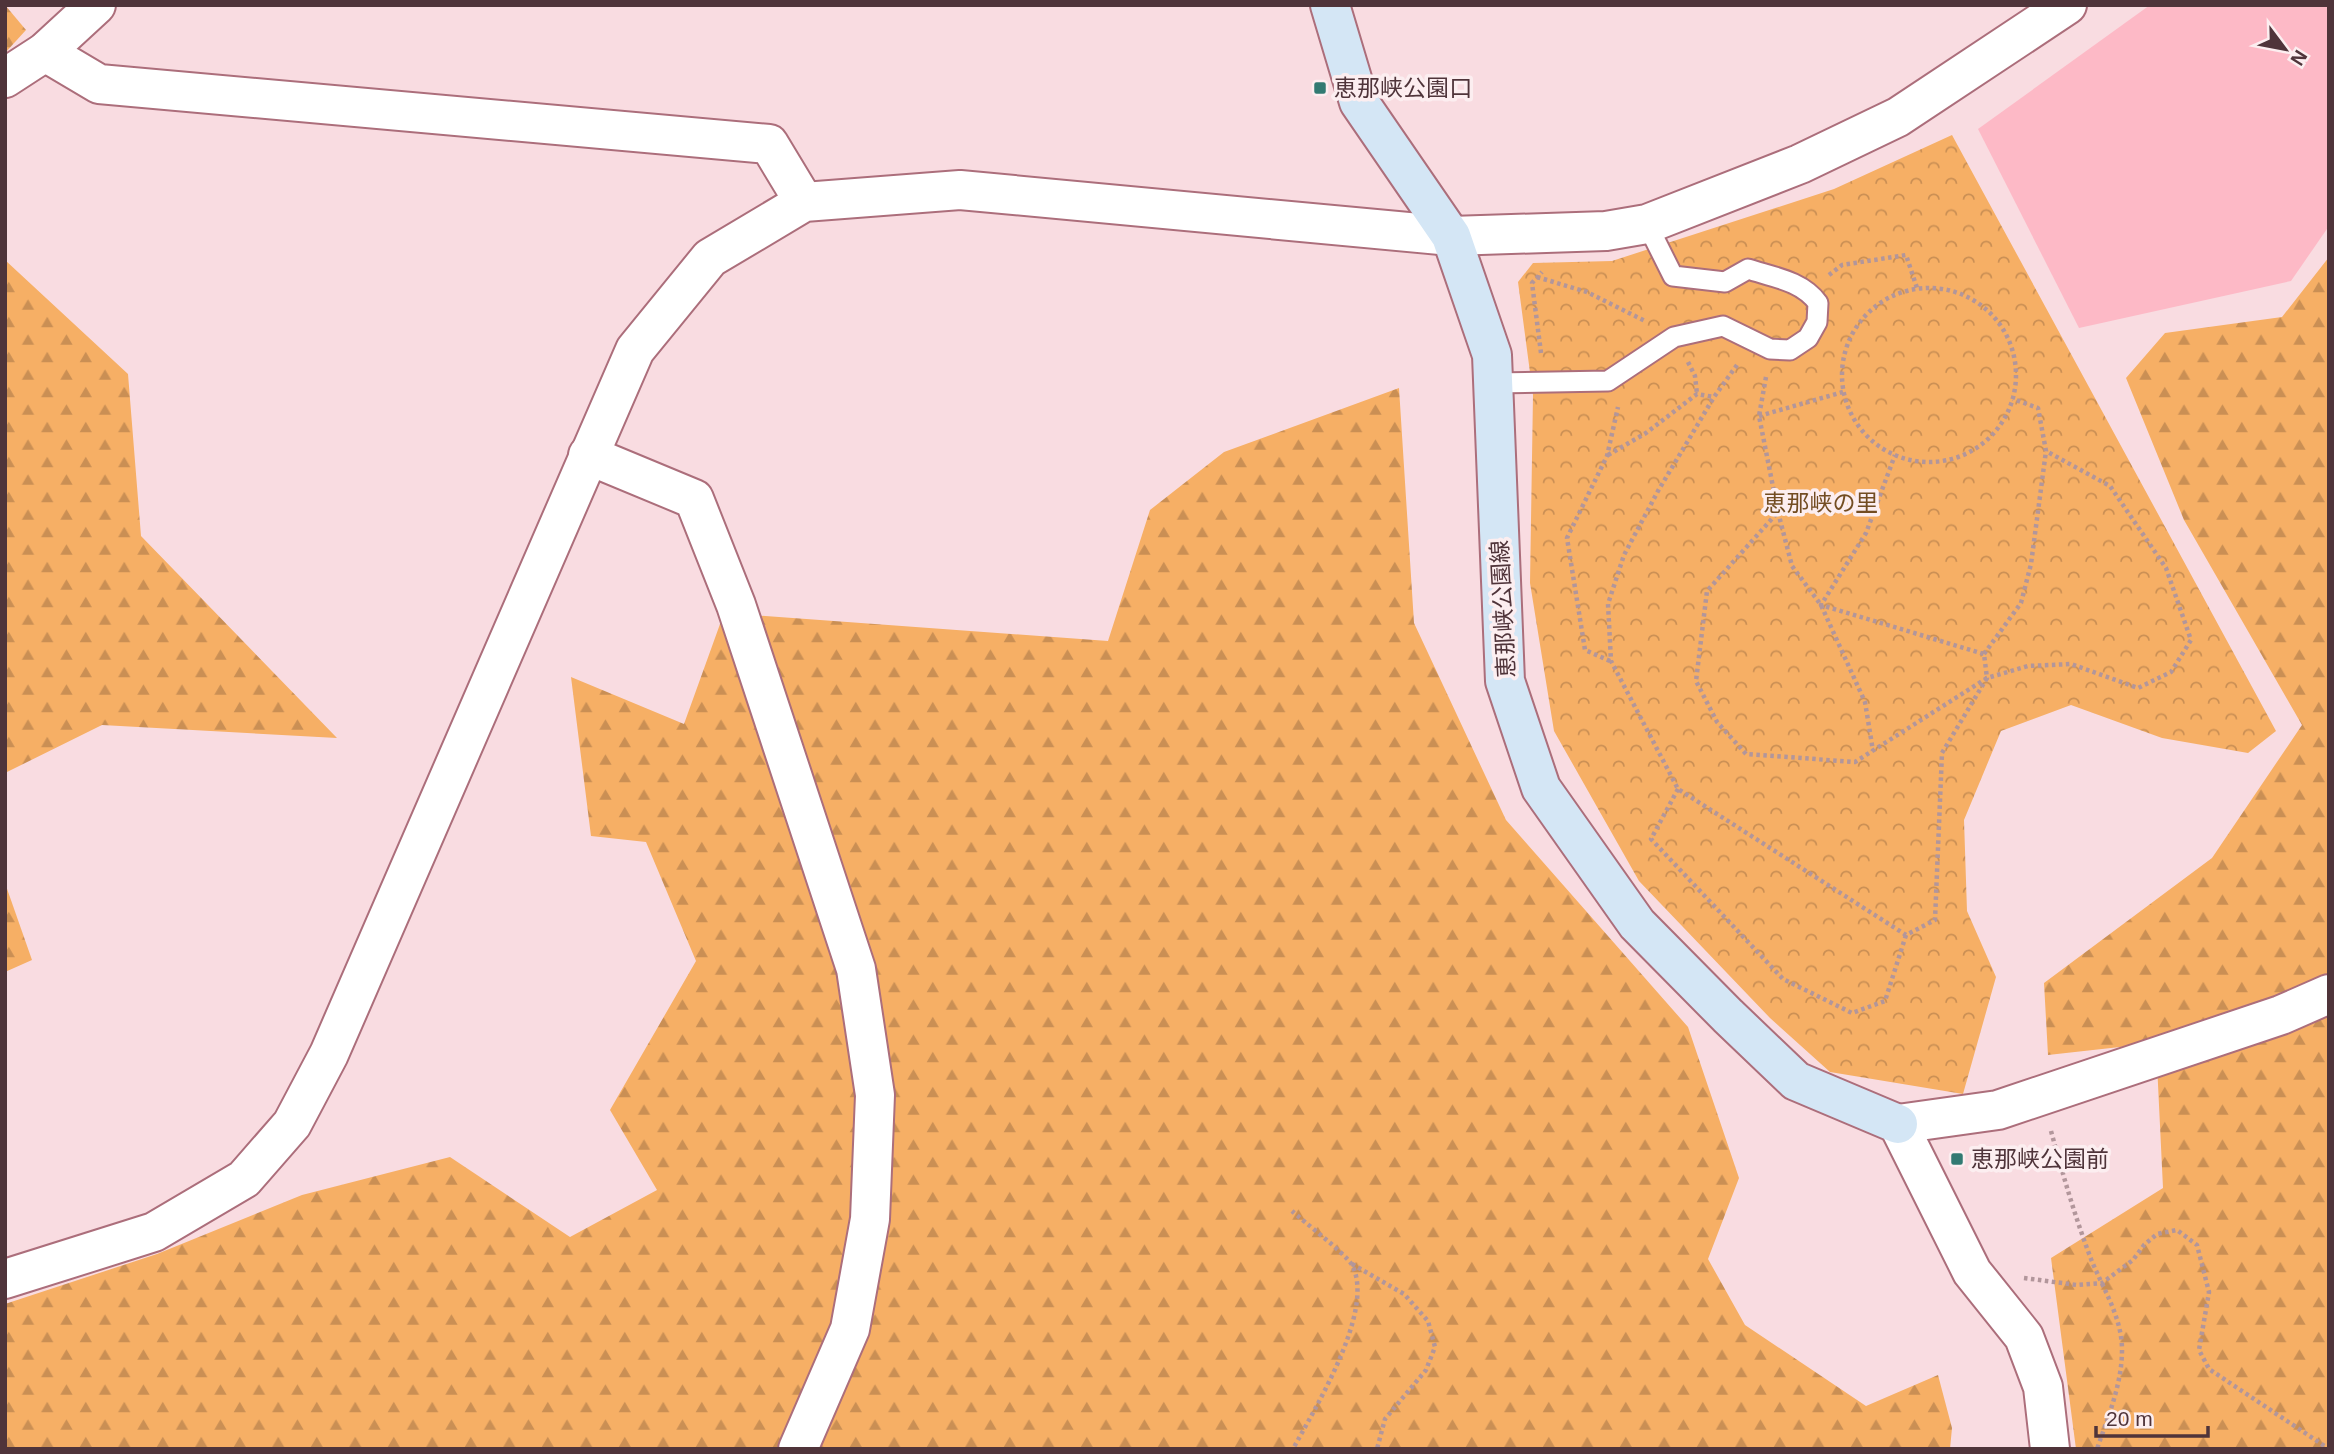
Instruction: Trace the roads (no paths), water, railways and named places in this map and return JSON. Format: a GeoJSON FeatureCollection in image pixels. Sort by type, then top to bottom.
{"type":"FeatureCollection","features":[{"type":"Feature","properties":{"kind":"main road","name":"恵那峡公園線"},"geometry":{"type":"LineString","coordinates":[[1330,5],[1359,102],[1451,236],[1492,355],[1505,681],[1541,788],[1637,924],[1796,1081],[1898,1124]]}},
{"type":"Feature","properties":{"kind":"street"},"geometry":{"type":"LineString","coordinates":[[5,78],[44,52],[96,5]]}},
{"type":"Feature","properties":{"kind":"street"},"geometry":{"type":"LineString","coordinates":[[5,1279],[154,1232],[244,1179],[292,1124],[329,1055],[635,350],[709,258],[804,202],[960,190],[1451,236],[1606,231],[1647,224],[1800,164],[1898,117],[2067,5]]}},
{"type":"Feature","properties":{"kind":"street"},"geometry":{"type":"LineString","coordinates":[[44,52],[99,84],[769,144],[804,202]]}},
{"type":"Feature","properties":{"kind":"street"},"geometry":{"type":"LineString","coordinates":[[588,455],[694,499],[736,606],[856,969],[875,1095],[870,1219],[850,1329],[798,1449]]}},
{"type":"Feature","properties":{"kind":"street"},"geometry":{"type":"LineString","coordinates":[[2050,1449],[2043,1387],[2024,1337],[1972,1272],[1898,1124],[1998,1110],[2042,1097],[2281,1015],[2329,994]]}},
{"type":"Feature","properties":{"kind":"lane"},"geometry":{"type":"LineString","coordinates":[[1493,383],[1608,381],[1674,337],[1723,326],[1762,345],[1790,350],[1808,338],[1817,322],[1818,303],[1810,291],[1748,269],[1725,282],[1673,276],[1647,224]]}},
{"type":"Feature","properties":{"kind":"place","name":"恵那峡公園口"},"geometry":{"type":"Point","coordinates":[1320,88]}},
{"type":"Feature","properties":{"kind":"place","name":"恵那峡公園前"},"geometry":{"type":"Point","coordinates":[1957,1159]}},
{"type":"Feature","properties":{"kind":"park label","name":"恵那峡の里"},"geometry":{"type":"Point","coordinates":[1821,503]}}]}
